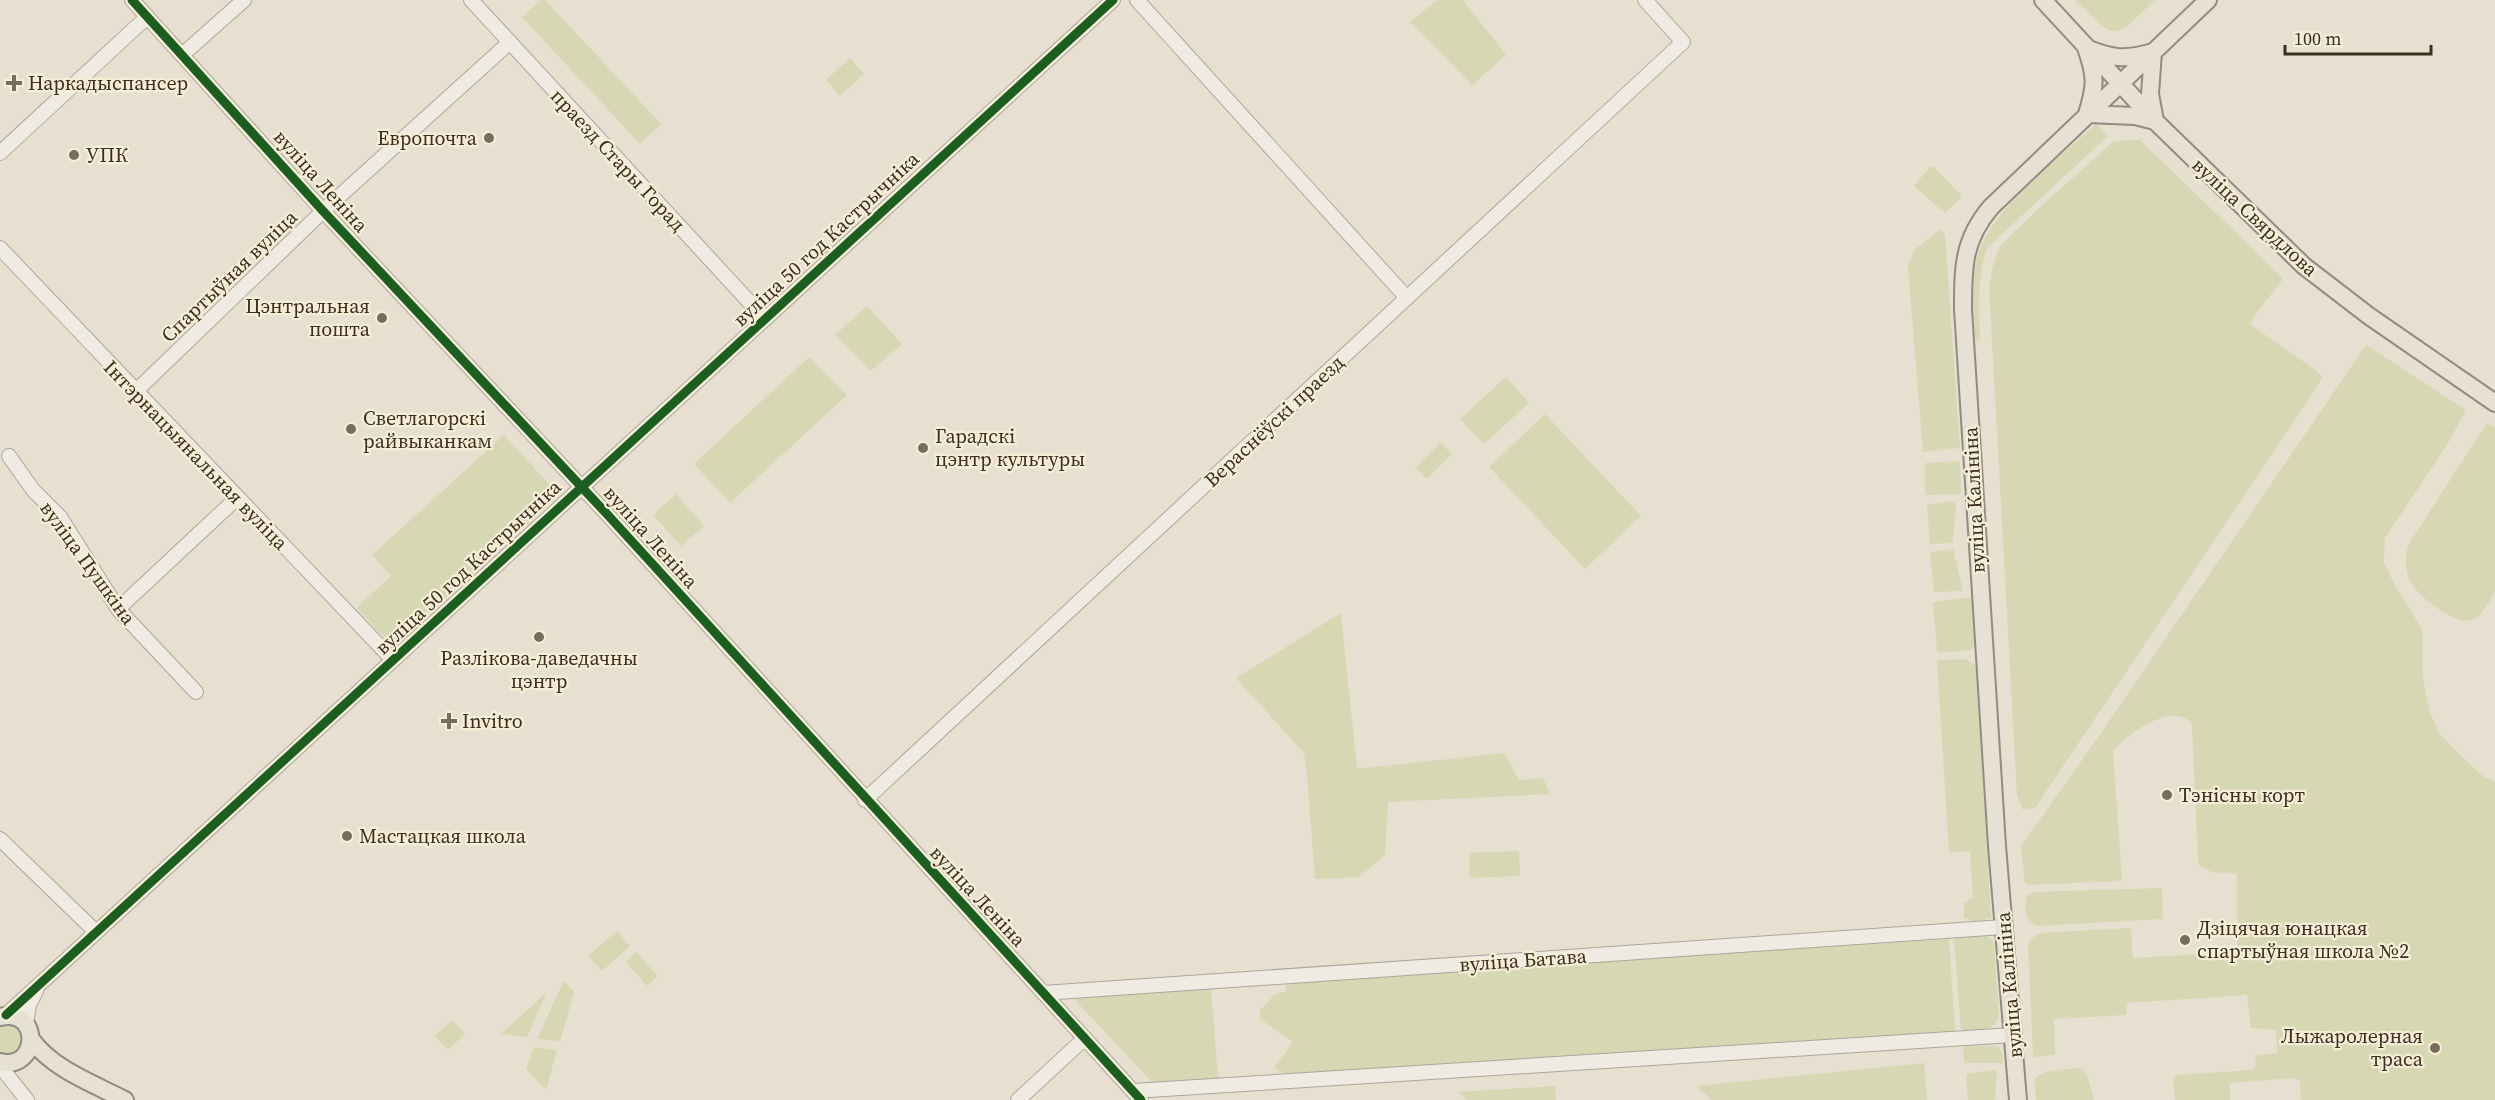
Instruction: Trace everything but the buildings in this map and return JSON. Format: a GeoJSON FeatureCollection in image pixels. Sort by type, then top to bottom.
{"type":"FeatureCollection","features":[{"type":"Feature","properties":{"kind":"main road","name":"вуліца Свярдлова"},"geometry":{"type":"LineString","coordinates":[[2043,0],[2118,84],[2304,266],[2369,316],[2495,404]]}},
{"type":"Feature","properties":{"kind":"main road","name":"вуліца Калініна"},"geometry":{"type":"LineString","coordinates":[[2018,1100],[2003,927],[1980,593],[1963,309],[1963,269],[1967,247],[1981,219],[2118,84],[2208,0]]}},
{"type":"Feature","properties":{"kind":"main road"},"geometry":{"type":"LineString","coordinates":[[2086,48],[2109,57],[2131,59],[2153,52],[2150,94],[2155,121],[2135,116],[2087,114],[2093,94],[2095,72],[2086,48]]}},
{"type":"Feature","properties":{"kind":"main road"},"geometry":{"type":"LineString","coordinates":[[3,1016],[20,1019],[26,1044],[124,1100]]}},
{"type":"Feature","properties":{"kind":"main road"},"geometry":{"type":"LineString","coordinates":[[0,1064],[12,1063],[26,1044]]}},
{"type":"Feature","properties":{"kind":"street","name":"вуліца Леніна"},"geometry":{"type":"LineString","coordinates":[[132,0],[323,211],[582,487],[1137,1096]]}},
{"type":"Feature","properties":{"kind":"street"},"geometry":{"type":"LineString","coordinates":[[182,55],[244,0]]}},
{"type":"Feature","properties":{"kind":"street","name":"праезд Стары Горад"},"geometry":{"type":"LineString","coordinates":[[471,0],[765,319]]}},
{"type":"Feature","properties":{"kind":"street","name":"вуліца 50 год Кастрычніка"},"geometry":{"type":"LineString","coordinates":[[3,1016],[1113,0]]}},
{"type":"Feature","properties":{"kind":"street"},"geometry":{"type":"LineString","coordinates":[[1137,0],[1407,298]]}},
{"type":"Feature","properties":{"kind":"street","name":"Вераснёўскі праезд"},"geometry":{"type":"LineString","coordinates":[[865,800],[1683,42],[1645,0]]}},
{"type":"Feature","properties":{"kind":"street"},"geometry":{"type":"LineString","coordinates":[[0,153],[147,16]]}},
{"type":"Feature","properties":{"kind":"street","name":"Спартыўная вуліца"},"geometry":{"type":"LineString","coordinates":[[135,392],[323,211],[510,42]]}},
{"type":"Feature","properties":{"kind":"street","name":"Інтэрнацыянальная вуліца"},"geometry":{"type":"LineString","coordinates":[[0,248],[393,660]]}},
{"type":"Feature","properties":{"kind":"street","name":"вуліца Пушкіна"},"geometry":{"type":"LineString","coordinates":[[9,456],[33,490],[60,517],[118,609],[196,692]]}},
{"type":"Feature","properties":{"kind":"street"},"geometry":{"type":"LineString","coordinates":[[118,609],[237,498]]}},
{"type":"Feature","properties":{"kind":"street"},"geometry":{"type":"LineString","coordinates":[[0,839],[96,933]]}},
{"type":"Feature","properties":{"kind":"street","name":"вуліца Батава"},"geometry":{"type":"LineString","coordinates":[[1043,993],[2003,927]]}},
{"type":"Feature","properties":{"kind":"street","name":"вуліца 50 год Кастрычніка"},"geometry":{"type":"LineString","coordinates":[[26,1044],[29,1005],[40,984]]}},
{"type":"Feature","properties":{"kind":"street"},"geometry":{"type":"LineString","coordinates":[[1137,1096],[2013,1035]]}},
{"type":"Feature","properties":{"kind":"street"},"geometry":{"type":"LineString","coordinates":[[1018,1100],[1085,1038]]}},
{"type":"Feature","properties":{"kind":"street"},"geometry":{"type":"LineString","coordinates":[[26,1044],[20,1080],[27,1100]]}},
{"type":"Feature","properties":{"kind":"street"},"geometry":{"type":"LineString","coordinates":[[0,1064],[27,1100]]}},
{"type":"Feature","properties":{"kind":"green space"},"geometry":{"type":"Polygon","coordinates":[[[541,0],[545,0],[661,124],[640,144],[522,17],[541,0]]]}},
{"type":"Feature","properties":{"kind":"green space"},"geometry":{"type":"Polygon","coordinates":[[[1437,0],[1463,0],[1506,55],[1472,85],[1410,22],[1437,0]]]}},
{"type":"Feature","properties":{"kind":"green space"},"geometry":{"type":"Polygon","coordinates":[[[2075,0],[2155,0],[2130,23],[2115,31],[2100,23],[2075,0]]]}},
{"type":"Feature","properties":{"kind":"green space"},"geometry":{"type":"Polygon","coordinates":[[[850,58],[864,74],[840,96],[826,80],[850,58]]]}},
{"type":"Feature","properties":{"kind":"green space"},"geometry":{"type":"Polygon","coordinates":[[[2096,124],[2108,136],[1987,248],[1980,282],[1980,340],[1977,341],[1973,300],[1974,280],[1976,261],[1983,242],[1994,224],[2026,187],[2096,124]]]}},
{"type":"Feature","properties":{"kind":"green space"},"geometry":{"type":"Polygon","coordinates":[[[2140,140],[2282,277],[2283,279],[2252,319],[2251,325],[2317,371],[2322,377],[2035,808],[2023,810],[2017,795],[1989,287],[1994,261],[2000,246],[2038,209],[2114,141],[2140,140]]]}},
{"type":"Feature","properties":{"kind":"green space"},"geometry":{"type":"Polygon","coordinates":[[[1930,167],[1934,167],[1961,195],[1961,198],[1945,213],[1914,186],[1930,167]]]}},
{"type":"Feature","properties":{"kind":"green space"},"geometry":{"type":"Polygon","coordinates":[[[1941,229],[1945,235],[1960,448],[1923,452],[1908,267],[1914,250],[1941,229]]]}},
{"type":"Feature","properties":{"kind":"green space"},"geometry":{"type":"Polygon","coordinates":[[[867,306],[902,344],[871,371],[835,335],[867,306]]]}},
{"type":"Feature","properties":{"kind":"green space"},"geometry":{"type":"Polygon","coordinates":[[[2366,345],[2466,410],[2447,445],[2385,538],[2384,562],[2394,584],[2422,629],[2423,680],[2429,710],[2439,733],[2483,776],[2495,782],[2495,1100],[2301,1100],[2300,1082],[2296,1078],[2230,1083],[2230,1100],[2175,1100],[2173,1080],[2178,1075],[2252,1070],[2256,1065],[2255,1056],[2277,1053],[2276,1030],[2251,1028],[2247,995],[2127,1003],[2126,1015],[2054,1019],[2055,1055],[2033,1057],[2028,945],[2032,938],[2041,933],[2131,928],[2133,958],[2237,952],[2237,874],[2210,871],[2198,862],[2192,725],[2185,718],[2163,717],[2151,722],[2139,728],[2113,751],[2122,881],[2029,885],[2025,883],[2021,846],[2366,345]]]}},
{"type":"Feature","properties":{"kind":"green space"},"geometry":{"type":"Polygon","coordinates":[[[809,357],[847,395],[730,503],[694,464],[809,357]]]}},
{"type":"Feature","properties":{"kind":"green space"},"geometry":{"type":"Polygon","coordinates":[[[1506,377],[1529,403],[1484,444],[1460,419],[1506,377]]]}},
{"type":"Feature","properties":{"kind":"green space"},"geometry":{"type":"Polygon","coordinates":[[[1545,414],[1641,516],[1585,569],[1489,467],[1545,414]]]}},
{"type":"Feature","properties":{"kind":"green space"},"geometry":{"type":"Polygon","coordinates":[[[2487,423],[2495,427],[2495,592],[2479,616],[2463,621],[2451,617],[2423,597],[2408,575],[2406,557],[2408,545],[2487,423]]]}},
{"type":"Feature","properties":{"kind":"green space"},"geometry":{"type":"Polygon","coordinates":[[[504,435],[559,495],[393,646],[356,608],[391,576],[372,555],[504,435]]]}},
{"type":"Feature","properties":{"kind":"green space"},"geometry":{"type":"Polygon","coordinates":[[[1440,443],[1452,454],[1427,479],[1415,468],[1440,443]]]}},
{"type":"Feature","properties":{"kind":"green space"},"geometry":{"type":"Polygon","coordinates":[[[1960,461],[1961,494],[1925,495],[1925,463],[1960,461]]]}},
{"type":"Feature","properties":{"kind":"green space"},"geometry":{"type":"Polygon","coordinates":[[[676,494],[704,526],[681,546],[653,515],[676,494]]]}},
{"type":"Feature","properties":{"kind":"green space"},"geometry":{"type":"Polygon","coordinates":[[[1951,501],[1956,504],[1953,543],[1930,544],[1927,505],[1951,501]]]}},
{"type":"Feature","properties":{"kind":"green space"},"geometry":{"type":"Polygon","coordinates":[[[1953,549],[1963,591],[1934,592],[1930,552],[1953,549]]]}},
{"type":"Feature","properties":{"kind":"green space"},"geometry":{"type":"Polygon","coordinates":[[[1972,597],[1975,645],[1970,650],[1939,653],[1933,602],[1972,597]]]}},
{"type":"Feature","properties":{"kind":"green space"},"geometry":{"type":"Polygon","coordinates":[[[1341,613],[1357,769],[1504,753],[1519,780],[1543,778],[1550,794],[1388,802],[1385,855],[1359,877],[1315,879],[1304,753],[1236,678],[1341,613]]]}},
{"type":"Feature","properties":{"kind":"green space"},"geometry":{"type":"Polygon","coordinates":[[[1966,659],[1976,666],[1991,918],[1973,922],[1964,917],[1964,903],[1973,897],[1970,851],[1949,852],[1937,660],[1966,659]]]}},
{"type":"Feature","properties":{"kind":"green space"},"geometry":{"type":"Polygon","coordinates":[[[1519,851],[1520,876],[1470,878],[1469,853],[1519,851]]]}},
{"type":"Feature","properties":{"kind":"green space"},"geometry":{"type":"Polygon","coordinates":[[[2162,888],[2163,919],[2037,926],[2026,913],[2027,895],[2033,892],[2162,888]]]}},
{"type":"Feature","properties":{"kind":"green space"},"geometry":{"type":"Polygon","coordinates":[[[617,931],[630,946],[602,971],[588,956],[617,931]]]}},
{"type":"Feature","properties":{"kind":"green space"},"geometry":{"type":"Polygon","coordinates":[[[1982,934],[1994,942],[1999,1017],[1989,1028],[1963,1030],[1954,939],[1956,936],[1982,934]]]}},
{"type":"Feature","properties":{"kind":"green space"},"geometry":{"type":"Polygon","coordinates":[[[1949,939],[1955,1033],[1289,1078],[1274,1067],[1293,1042],[1260,1019],[1260,1010],[1275,994],[1285,992],[1288,981],[1949,939]]]}},
{"type":"Feature","properties":{"kind":"green space"},"geometry":{"type":"Polygon","coordinates":[[[636,952],[658,976],[647,986],[626,962],[636,952]]]}},
{"type":"Feature","properties":{"kind":"green space"},"geometry":{"type":"Polygon","coordinates":[[[564,980],[574,992],[560,1041],[537,1039],[564,980]]]}},
{"type":"Feature","properties":{"kind":"green space"},"geometry":{"type":"Polygon","coordinates":[[[1211,988],[1218,1078],[1152,1082],[1074,999],[1211,988]]]}},
{"type":"Feature","properties":{"kind":"green space"},"geometry":{"type":"Polygon","coordinates":[[[547,992],[527,1037],[501,1034],[547,992]]]}},
{"type":"Feature","properties":{"kind":"green space"},"geometry":{"type":"Polygon","coordinates":[[[8,1020],[25,1032],[21,1052],[0,1057],[0,1022],[8,1020]]]}},
{"type":"Feature","properties":{"kind":"green space"},"geometry":{"type":"Polygon","coordinates":[[[452,1020],[465,1034],[448,1050],[435,1036],[452,1020]]]}},
{"type":"Feature","properties":{"kind":"green space"},"geometry":{"type":"Polygon","coordinates":[[[1963,1045],[1999,1047],[2003,1063],[1964,1063],[1963,1045]]]}},
{"type":"Feature","properties":{"kind":"green space"},"geometry":{"type":"Polygon","coordinates":[[[534,1047],[557,1050],[546,1090],[526,1069],[534,1047]]]}},
{"type":"Feature","properties":{"kind":"green space"},"geometry":{"type":"Polygon","coordinates":[[[1924,1063],[1927,1100],[1712,1100],[1696,1086],[1924,1063]]]}},
{"type":"Feature","properties":{"kind":"green space"},"geometry":{"type":"Polygon","coordinates":[[[2081,1068],[2087,1074],[2094,1100],[2036,1100],[2035,1079],[2039,1075],[2050,1071],[2081,1068]]]}},
{"type":"Feature","properties":{"kind":"green space"},"geometry":{"type":"Polygon","coordinates":[[[1997,1070],[1995,1100],[1968,1100],[1966,1074],[1997,1070]]]}},
{"type":"Feature","properties":{"kind":"green space"},"geometry":{"type":"Polygon","coordinates":[[[1555,1086],[1556,1100],[1467,1100],[1459,1092],[1555,1086]]]}},
{"type":"Feature","properties":{"kind":"cycle path"},"geometry":{"type":"LineString","coordinates":[[132,0],[323,211],[606,513],[1141,1100]]}},
{"type":"Feature","properties":{"kind":"cycle path"},"geometry":{"type":"LineString","coordinates":[[6,1015],[1113,0]]}},
{"type":"Feature","properties":{"kind":"place","name":"Наркадыспансер"},"geometry":{"type":"Point","coordinates":[14,83]}},
{"type":"Feature","properties":{"kind":"place","name":"Европочта"},"geometry":{"type":"Point","coordinates":[489,138]}},
{"type":"Feature","properties":{"kind":"place","name":"УПК"},"geometry":{"type":"Point","coordinates":[74,155]}},
{"type":"Feature","properties":{"kind":"place","name":"Цэнтральная пошта"},"geometry":{"type":"Point","coordinates":[382,318]}},
{"type":"Feature","properties":{"kind":"place","name":"Светлагорскі райвыканкам"},"geometry":{"type":"Point","coordinates":[351,429]}},
{"type":"Feature","properties":{"kind":"place","name":"Гарадскі цэнтр культуры"},"geometry":{"type":"Point","coordinates":[923,448]}},
{"type":"Feature","properties":{"kind":"place","name":"Разлікова-даведачны цэнтр"},"geometry":{"type":"Point","coordinates":[539,637]}},
{"type":"Feature","properties":{"kind":"place","name":"Invitro"},"geometry":{"type":"Point","coordinates":[449,721]}},
{"type":"Feature","properties":{"kind":"place","name":"Тэнісны корт"},"geometry":{"type":"Point","coordinates":[2167,795]}},
{"type":"Feature","properties":{"kind":"place","name":"Мастацкая школа"},"geometry":{"type":"Point","coordinates":[347,836]}},
{"type":"Feature","properties":{"kind":"place","name":"Дзіцячая юнацкая спартыўная школа №2"},"geometry":{"type":"Point","coordinates":[2185,940]}},
{"type":"Feature","properties":{"kind":"place","name":"Лыжаролерная траса"},"geometry":{"type":"Point","coordinates":[2435,1048]}}]}
